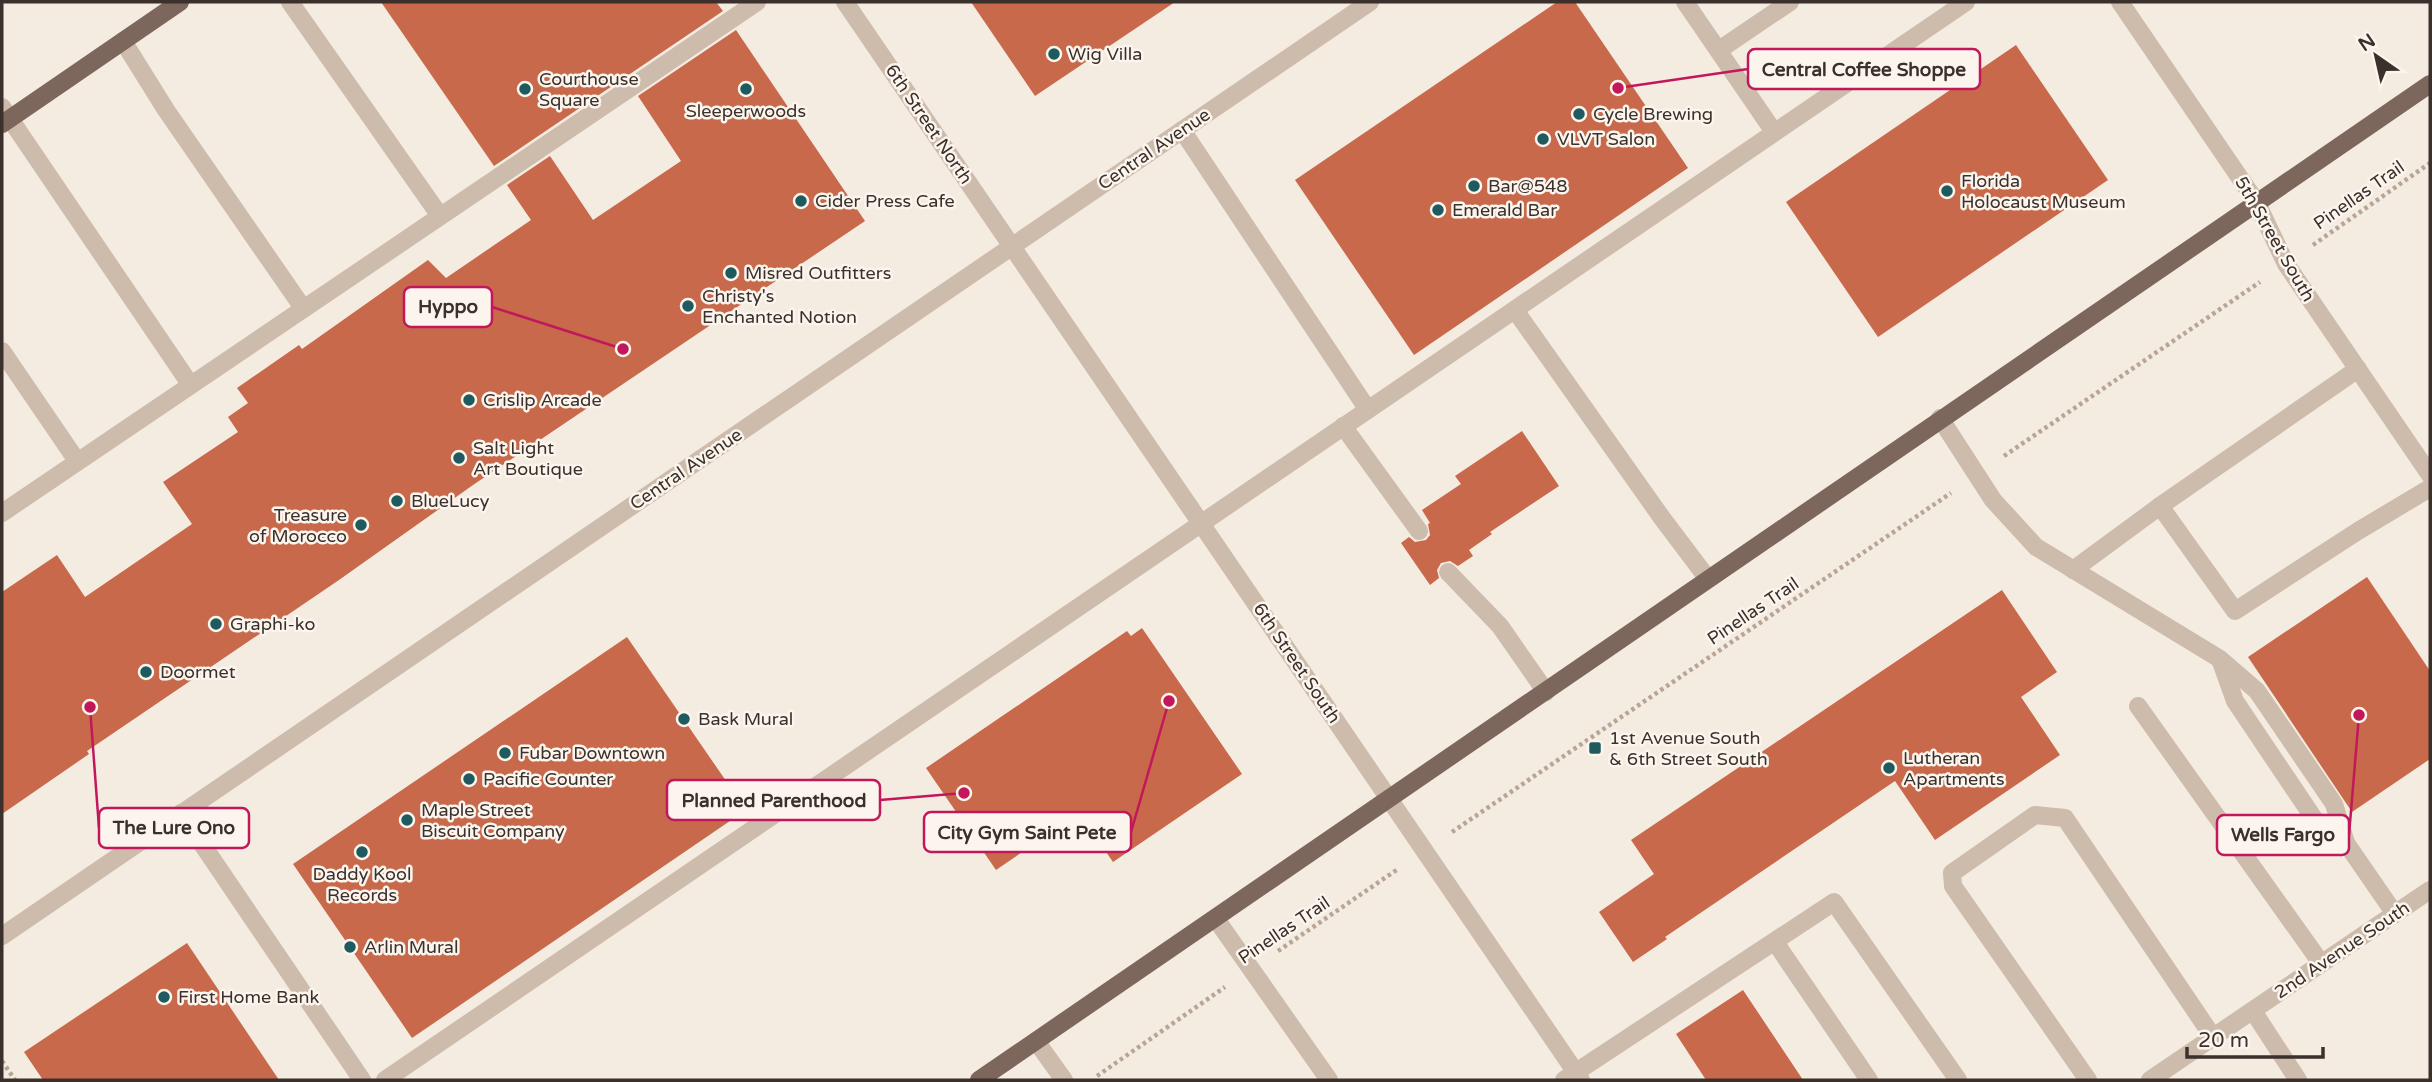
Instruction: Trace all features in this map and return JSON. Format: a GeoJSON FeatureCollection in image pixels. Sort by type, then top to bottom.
{"type":"FeatureCollection","features":[{"type":"Feature","properties":{"kind":"main road"},"geometry":{"type":"LineString","coordinates":[[4,116],[180,2]]}},
{"type":"Feature","properties":{"kind":"main road"},"geometry":{"type":"LineString","coordinates":[[979,1080],[2430,83]]}},
{"type":"Feature","properties":{"kind":"street"},"geometry":{"type":"LineString","coordinates":[[290,2],[440,216]]}},
{"type":"Feature","properties":{"kind":"street"},"geometry":{"type":"LineString","coordinates":[[2,513],[757,2]]}},
{"type":"Feature","properties":{"kind":"street","name":"6th Street North"},"geometry":{"type":"LineString","coordinates":[[845,2],[1012,246]]}},
{"type":"Feature","properties":{"kind":"street","name":"Central Avenue"},"geometry":{"type":"LineString","coordinates":[[2,936],[1370,2]]}},
{"type":"Feature","properties":{"kind":"street"},"geometry":{"type":"LineString","coordinates":[[1685,2],[1774,132]]}},
{"type":"Feature","properties":{"kind":"street"},"geometry":{"type":"LineString","coordinates":[[1719,50],[1790,2]]}},
{"type":"Feature","properties":{"kind":"street"},"geometry":{"type":"LineString","coordinates":[[385,1080],[1966,2]]}},
{"type":"Feature","properties":{"kind":"street","name":"5th Street South"},"geometry":{"type":"LineString","coordinates":[[2120,2],[2257,203],[2286,264],[2430,475]]}},
{"type":"Feature","properties":{"kind":"street"},"geometry":{"type":"LineString","coordinates":[[122,41],[166,110],[303,308]]}},
{"type":"Feature","properties":{"kind":"street"},"geometry":{"type":"LineString","coordinates":[[4,116],[190,384]]}},
{"type":"Feature","properties":{"kind":"street"},"geometry":{"type":"LineString","coordinates":[[1182,130],[1368,410]]}},
{"type":"Feature","properties":{"kind":"street","name":"6th Street South"},"geometry":{"type":"LineString","coordinates":[[1012,246],[1390,799],[1574,1078]]}},
{"type":"Feature","properties":{"kind":"street"},"geometry":{"type":"LineString","coordinates":[[1515,310],[1662,519],[1708,579]]}},
{"type":"Feature","properties":{"kind":"street"},"geometry":{"type":"LineString","coordinates":[[2,351],[77,461]]}},
{"type":"Feature","properties":{"kind":"street"},"geometry":{"type":"LineString","coordinates":[[2073,570],[2160,506],[2358,369]]}},
{"type":"Feature","properties":{"kind":"street"},"geometry":{"type":"LineString","coordinates":[[1940,418],[1993,500],[2036,547],[2220,659],[2257,691],[2334,804],[2346,843],[2395,914]]}},
{"type":"Feature","properties":{"kind":"street"},"geometry":{"type":"LineString","coordinates":[[1343,426],[1419,531]]}},
{"type":"Feature","properties":{"kind":"street"},"geometry":{"type":"LineString","coordinates":[[2160,506],[2235,611],[2430,488]]}},
{"type":"Feature","properties":{"kind":"street"},"geometry":{"type":"LineString","coordinates":[[1448,572],[1500,625],[1546,692]]}},
{"type":"Feature","properties":{"kind":"street"},"geometry":{"type":"LineString","coordinates":[[2220,659],[2235,701],[2315,820],[2346,843]]}},
{"type":"Feature","properties":{"kind":"street"},"geometry":{"type":"LineString","coordinates":[[2138,706],[2322,964]]}},
{"type":"Feature","properties":{"kind":"street"},"geometry":{"type":"LineString","coordinates":[[181,813],[362,1080]]}},
{"type":"Feature","properties":{"kind":"street"},"geometry":{"type":"LineString","coordinates":[[2088,1080],[1953,886],[1952,873],[2035,815],[2065,818],[2213,1038]]}},
{"type":"Feature","properties":{"kind":"street","name":"2nd Avenue South"},"geometry":{"type":"LineString","coordinates":[[2150,1080],[2430,890]]}},
{"type":"Feature","properties":{"kind":"street"},"geometry":{"type":"LineString","coordinates":[[1574,1078],[1834,902],[1958,1080]]}},
{"type":"Feature","properties":{"kind":"street"},"geometry":{"type":"LineString","coordinates":[[1216,919],[1329,1080]]}},
{"type":"Feature","properties":{"kind":"street"},"geometry":{"type":"LineString","coordinates":[[1775,942],[1869,1080]]}},
{"type":"Feature","properties":{"kind":"street"},"geometry":{"type":"LineString","coordinates":[[2253,1011],[2298,1080]]}},
{"type":"Feature","properties":{"kind":"street"},"geometry":{"type":"LineString","coordinates":[[1036,1041],[1064,1080]]}},
{"type":"Feature","properties":{"kind":"path","name":"Pinellas Trail"},"geometry":{"type":"LineString","coordinates":[[1090,1080],[2430,163]]}},
{"type":"Feature","properties":{"kind":"path"},"geometry":{"type":"LineString","coordinates":[[2,1062],[15,1080]]}},
{"type":"Feature","properties":{"kind":"building","name":"Courthouse Square"},"geometry":{"type":"Polygon","coordinates":[[[381,2],[716,2],[723,11],[494,166],[381,2]]]}},
{"type":"Feature","properties":{"kind":"building"},"geometry":{"type":"Polygon","coordinates":[[[971,2],[1175,2],[1035,96],[971,2]]]}},
{"type":"Feature","properties":{"kind":"building"},"geometry":{"type":"Polygon","coordinates":[[[1557,2],[1575,2],[1688,168],[1414,355],[1295,180],[1557,2]]]}},
{"type":"Feature","properties":{"kind":"building"},"geometry":{"type":"Polygon","coordinates":[[[736,30],[865,221],[473,485],[339,580],[87,751],[89,754],[2,814],[2,592],[57,555],[85,597],[192,524],[163,482],[238,432],[228,417],[248,403],[237,388],[299,345],[302,349],[428,260],[446,278],[531,220],[507,185],[550,156],[593,220],[681,161],[638,96],[736,30]]]}},
{"type":"Feature","properties":{"kind":"building","name":"Florida Holocaust Museum"},"geometry":{"type":"Polygon","coordinates":[[[2016,45],[2108,180],[1878,337],[1786,202],[2016,45]]]}},
{"type":"Feature","properties":{"kind":"building"},"geometry":{"type":"Polygon","coordinates":[[[1522,431],[1559,486],[1490,532],[1492,534],[1469,550],[1473,556],[1458,566],[1450,561],[1441,563],[1437,570],[1439,578],[1430,585],[1401,543],[1409,537],[1415,542],[1426,540],[1430,535],[1430,523],[1422,510],[1461,484],[1455,476],[1522,431]]]}},
{"type":"Feature","properties":{"kind":"building"},"geometry":{"type":"Polygon","coordinates":[[[2367,577],[2430,671],[2430,759],[2352,812],[2248,657],[2367,577]]]}},
{"type":"Feature","properties":{"kind":"building","name":"Lutheran Apartments"},"geometry":{"type":"Polygon","coordinates":[[[2002,590],[2057,672],[2021,697],[2060,755],[1935,840],[1895,781],[1665,937],[1667,939],[1633,962],[1599,912],[1654,874],[1631,840],[2002,590]]]}},
{"type":"Feature","properties":{"kind":"building"},"geometry":{"type":"Polygon","coordinates":[[[1142,628],[1242,774],[1113,862],[1079,813],[996,870],[926,768],[1127,631],[1131,636],[1142,628]]]}},
{"type":"Feature","properties":{"kind":"building"},"geometry":{"type":"Polygon","coordinates":[[[627,637],[746,810],[412,1038],[293,864],[627,637]]]}},
{"type":"Feature","properties":{"kind":"building","name":"First Home Bank"},"geometry":{"type":"Polygon","coordinates":[[[187,943],[279,1080],[43,1080],[24,1052],[187,943]]]}},
{"type":"Feature","properties":{"kind":"building"},"geometry":{"type":"Polygon","coordinates":[[[1743,990],[1803,1080],[1706,1080],[1676,1034],[1743,990]]]}},
{"type":"Feature","properties":{"kind":"place","name":"Wig Villa"},"geometry":{"type":"Point","coordinates":[1054,54]}},
{"type":"Feature","properties":{"kind":"place","name":"Central Coffee Shoppe"},"geometry":{"type":"Point","coordinates":[1618,88]}},
{"type":"Feature","properties":{"kind":"place","name":"Courthouse Square"},"geometry":{"type":"Point","coordinates":[525,89]}},
{"type":"Feature","properties":{"kind":"place","name":"Sleeperwoods"},"geometry":{"type":"Point","coordinates":[746,89]}},
{"type":"Feature","properties":{"kind":"place","name":"Cycle Brewing"},"geometry":{"type":"Point","coordinates":[1579,114]}},
{"type":"Feature","properties":{"kind":"place","name":"VLVT Salon"},"geometry":{"type":"Point","coordinates":[1543,139]}},
{"type":"Feature","properties":{"kind":"place","name":"Bar@548"},"geometry":{"type":"Point","coordinates":[1474,186]}},
{"type":"Feature","properties":{"kind":"place","name":"Florida Holocaust Museum"},"geometry":{"type":"Point","coordinates":[1947,191]}},
{"type":"Feature","properties":{"kind":"place","name":"Cider Press Cafe"},"geometry":{"type":"Point","coordinates":[801,201]}},
{"type":"Feature","properties":{"kind":"place","name":"Emerald Bar"},"geometry":{"type":"Point","coordinates":[1438,210]}},
{"type":"Feature","properties":{"kind":"place","name":"Misred Outfitters"},"geometry":{"type":"Point","coordinates":[731,273]}},
{"type":"Feature","properties":{"kind":"place","name":"Christy's Enchanted Notion"},"geometry":{"type":"Point","coordinates":[688,306]}},
{"type":"Feature","properties":{"kind":"place","name":"Hyppo"},"geometry":{"type":"Point","coordinates":[623,349]}},
{"type":"Feature","properties":{"kind":"place","name":"Crislip Arcade"},"geometry":{"type":"Point","coordinates":[469,400]}},
{"type":"Feature","properties":{"kind":"place","name":"Salt Light Art Boutique"},"geometry":{"type":"Point","coordinates":[459,458]}},
{"type":"Feature","properties":{"kind":"place","name":"BlueLucy"},"geometry":{"type":"Point","coordinates":[397,501]}},
{"type":"Feature","properties":{"kind":"place","name":"Treasure of Morocco"},"geometry":{"type":"Point","coordinates":[361,525]}},
{"type":"Feature","properties":{"kind":"place","name":"Graphi-ko"},"geometry":{"type":"Point","coordinates":[216,624]}},
{"type":"Feature","properties":{"kind":"place","name":"Doormet"},"geometry":{"type":"Point","coordinates":[146,672]}},
{"type":"Feature","properties":{"kind":"place","name":"City Gym Saint Pete"},"geometry":{"type":"Point","coordinates":[1169,701]}},
{"type":"Feature","properties":{"kind":"place","name":"The Lure Ono"},"geometry":{"type":"Point","coordinates":[90,707]}},
{"type":"Feature","properties":{"kind":"place","name":"Wells Fargo"},"geometry":{"type":"Point","coordinates":[2359,715]}},
{"type":"Feature","properties":{"kind":"place","name":"Bask Mural"},"geometry":{"type":"Point","coordinates":[684,719]}},
{"type":"Feature","properties":{"kind":"place","name":"1st Avenue South & 6th Street South"},"geometry":{"type":"Point","coordinates":[1595,748]}},
{"type":"Feature","properties":{"kind":"place","name":"Fubar Downtown"},"geometry":{"type":"Point","coordinates":[505,753]}},
{"type":"Feature","properties":{"kind":"place","name":"Lutheran Apartments"},"geometry":{"type":"Point","coordinates":[1889,768]}},
{"type":"Feature","properties":{"kind":"place","name":"Pacific Counter"},"geometry":{"type":"Point","coordinates":[469,779]}},
{"type":"Feature","properties":{"kind":"place","name":"Planned Parenthood"},"geometry":{"type":"Point","coordinates":[964,793]}},
{"type":"Feature","properties":{"kind":"place","name":"Maple Street Biscuit Company"},"geometry":{"type":"Point","coordinates":[407,820]}},
{"type":"Feature","properties":{"kind":"place","name":"Daddy Kool Records"},"geometry":{"type":"Point","coordinates":[362,852]}},
{"type":"Feature","properties":{"kind":"place","name":"Arlin Mural"},"geometry":{"type":"Point","coordinates":[350,947]}},
{"type":"Feature","properties":{"kind":"place","name":"First Home Bank"},"geometry":{"type":"Point","coordinates":[164,997]}}]}
